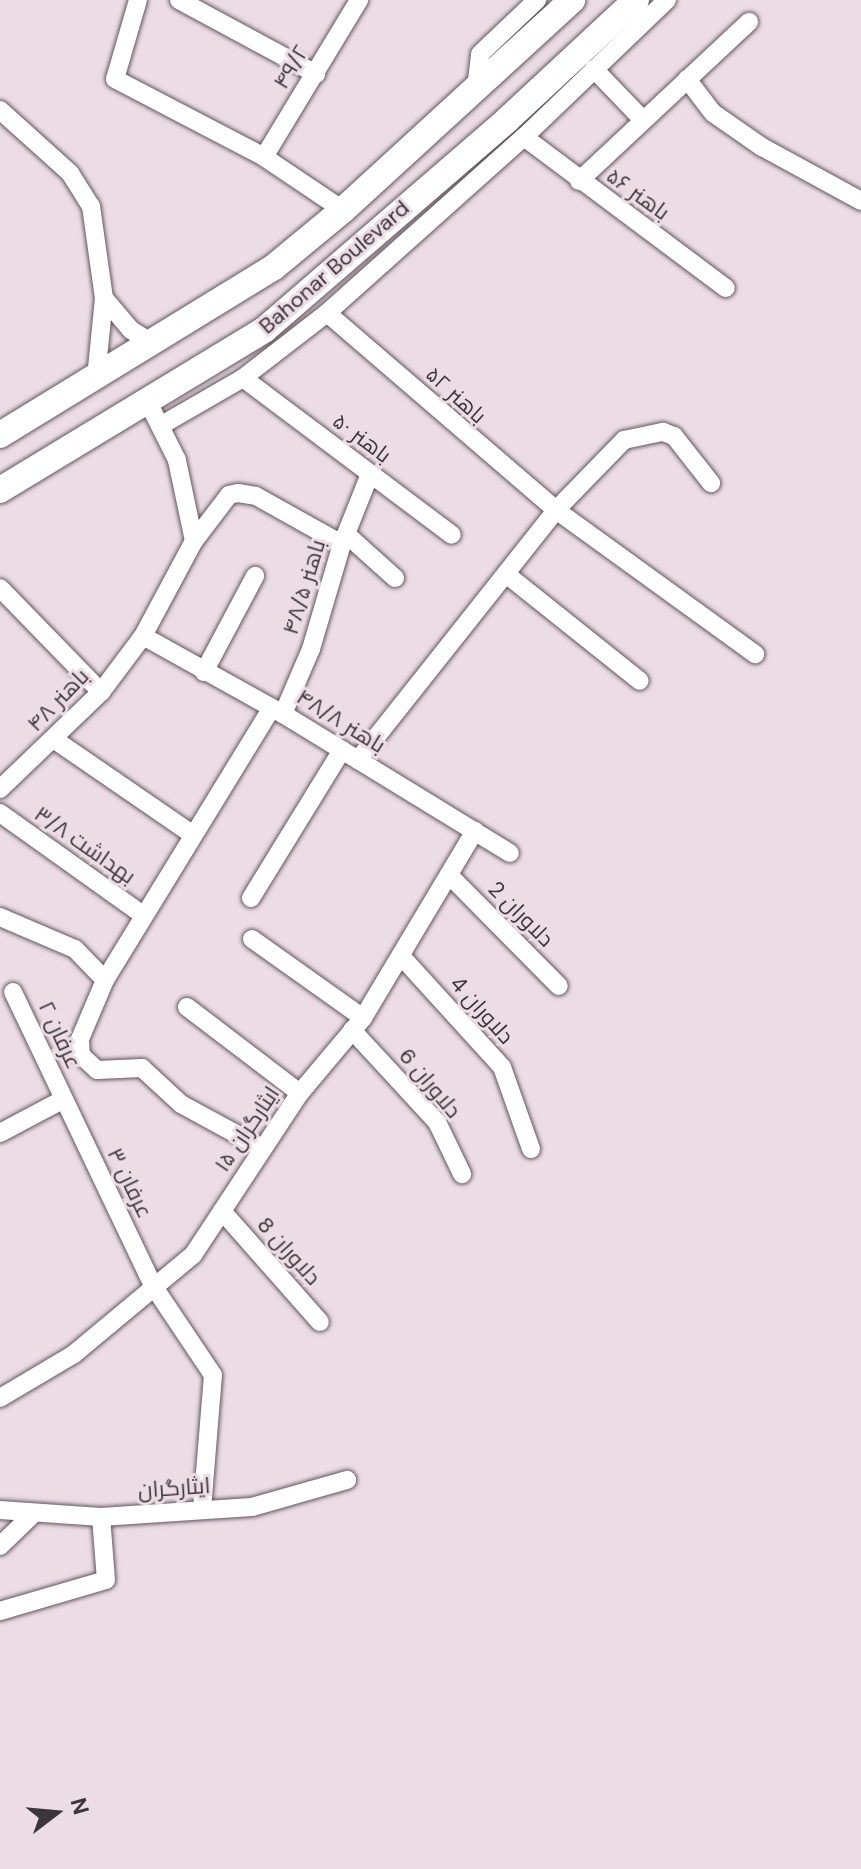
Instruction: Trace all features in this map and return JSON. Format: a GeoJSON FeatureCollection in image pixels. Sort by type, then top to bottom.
{"type":"FeatureCollection","features":[{"type":"Feature","properties":{"kind":"main road","name":"Bahonar Boulevard"},"geometry":{"type":"LineString","coordinates":[[0,435],[274,267],[343,210],[572,0]]}},
{"type":"Feature","properties":{"kind":"main road","name":"Bahonar Boulevard"},"geometry":{"type":"LineString","coordinates":[[0,490],[148,402],[273,338],[552,94],[636,0]]}},
{"type":"Feature","properties":{"kind":"street"},"geometry":{"type":"LineString","coordinates":[[138,0],[115,79],[264,157],[343,210]]}},
{"type":"Feature","properties":{"kind":"street"},"geometry":{"type":"LineString","coordinates":[[179,0],[316,74]]}},
{"type":"Feature","properties":{"kind":"street","name":"۴۹/۲"},"geometry":{"type":"LineString","coordinates":[[264,157],[359,0]]}},
{"type":"Feature","properties":{"kind":"street"},"geometry":{"type":"LineString","coordinates":[[476,88],[480,54],[537,0]]}},
{"type":"Feature","properties":{"kind":"street"},"geometry":{"type":"LineString","coordinates":[[160,426],[243,378],[273,338],[327,313],[524,137],[552,94],[594,69],[667,0]]}},
{"type":"Feature","properties":{"kind":"street"},"geometry":{"type":"LineString","coordinates":[[579,181],[749,22]]}},
{"type":"Feature","properties":{"kind":"street"},"geometry":{"type":"LineString","coordinates":[[594,69],[643,120]]}},
{"type":"Feature","properties":{"kind":"street"},"geometry":{"type":"LineString","coordinates":[[687,79],[713,113],[750,139],[861,201]]}},
{"type":"Feature","properties":{"kind":"street"},"geometry":{"type":"LineString","coordinates":[[0,110],[70,173],[91,206],[104,298],[96,378]]}},
{"type":"Feature","properties":{"kind":"street","name":"باهنر ۵۶"},"geometry":{"type":"LineString","coordinates":[[524,137],[726,288]]}},
{"type":"Feature","properties":{"kind":"street"},"geometry":{"type":"LineString","coordinates":[[104,298],[131,330],[152,343]]}},
{"type":"Feature","properties":{"kind":"street","name":"باهنر ۵۲"},"geometry":{"type":"LineString","coordinates":[[327,313],[556,510],[755,654]]}},
{"type":"Feature","properties":{"kind":"street","name":"باهنر ۵۰"},"geometry":{"type":"LineString","coordinates":[[243,378],[452,535]]}},
{"type":"Feature","properties":{"kind":"street"},"geometry":{"type":"LineString","coordinates":[[148,402],[177,460],[194,541]]}},
{"type":"Feature","properties":{"kind":"street"},"geometry":{"type":"LineString","coordinates":[[251,898],[350,755],[506,574],[556,510],[624,440],[663,432],[674,436],[711,483]]}},
{"type":"Feature","properties":{"kind":"street","name":"باهنر ۴۸/۵"},"geometry":{"type":"LineString","coordinates":[[262,1148],[181,1104],[142,1068],[107,1073],[88,1064],[81,1055],[85,1021],[105,980],[192,834],[278,711],[311,649],[344,539],[370,474]]}},
{"type":"Feature","properties":{"kind":"street","name":"باهنر ۴۸"},"geometry":{"type":"LineString","coordinates":[[0,789],[55,740],[101,692],[143,636],[194,541],[229,495],[256,496],[344,539]]}},
{"type":"Feature","properties":{"kind":"street"},"geometry":{"type":"LineString","coordinates":[[344,539],[395,578]]}},
{"type":"Feature","properties":{"kind":"street"},"geometry":{"type":"LineString","coordinates":[[506,574],[640,681]]}},
{"type":"Feature","properties":{"kind":"street"},"geometry":{"type":"LineString","coordinates":[[204,672],[255,576]]}},
{"type":"Feature","properties":{"kind":"street"},"geometry":{"type":"LineString","coordinates":[[0,588],[101,692]]}},
{"type":"Feature","properties":{"kind":"street","name":"باهنر ۴۸/۸"},"geometry":{"type":"LineString","coordinates":[[143,636],[278,711],[510,853]]}},
{"type":"Feature","properties":{"kind":"street"},"geometry":{"type":"LineString","coordinates":[[55,740],[192,834]]}},
{"type":"Feature","properties":{"kind":"street","name":"بهداشت ۳/۸"},"geometry":{"type":"LineString","coordinates":[[0,813],[143,915]]}},
{"type":"Feature","properties":{"kind":"street","name":"ایثارگران ۱۵"},"geometry":{"type":"LineString","coordinates":[[0,1398],[74,1354],[193,1255],[300,1093],[358,1024],[475,831]]}},
{"type":"Feature","properties":{"kind":"street","name":"دلاوران 2"},"geometry":{"type":"LineString","coordinates":[[449,875],[559,986]]}},
{"type":"Feature","properties":{"kind":"street"},"geometry":{"type":"LineString","coordinates":[[0,917],[75,949],[105,980]]}},
{"type":"Feature","properties":{"kind":"street","name":"دلاوران 6"},"geometry":{"type":"LineString","coordinates":[[252,939],[358,1024],[437,1122],[462,1174]]}},
{"type":"Feature","properties":{"kind":"street","name":"دلاوران 4"},"geometry":{"type":"LineString","coordinates":[[401,956],[502,1067],[531,1149]]}},
{"type":"Feature","properties":{"kind":"street","name":"عرفان ۲"},"geometry":{"type":"LineString","coordinates":[[13,992],[64,1099]]}},
{"type":"Feature","properties":{"kind":"street"},"geometry":{"type":"LineString","coordinates":[[187,1007],[300,1093]]}},
{"type":"Feature","properties":{"kind":"street"},"geometry":{"type":"LineString","coordinates":[[0,1133],[64,1099]]}},
{"type":"Feature","properties":{"kind":"street","name":"عرفان ۳"},"geometry":{"type":"LineString","coordinates":[[64,1099],[154,1287],[213,1375],[202,1510]]}},
{"type":"Feature","properties":{"kind":"street","name":"دلاوران 8"},"geometry":{"type":"LineString","coordinates":[[222,1211],[320,1322]]}},
{"type":"Feature","properties":{"kind":"street","name":"ایثارگران"},"geometry":{"type":"LineString","coordinates":[[0,1510],[32,1515],[101,1517],[252,1507],[347,1480]]}},
{"type":"Feature","properties":{"kind":"street"},"geometry":{"type":"LineString","coordinates":[[0,1546],[32,1515]]}},
{"type":"Feature","properties":{"kind":"street"},"geometry":{"type":"LineString","coordinates":[[0,1611],[106,1580],[101,1517]]}}]}
